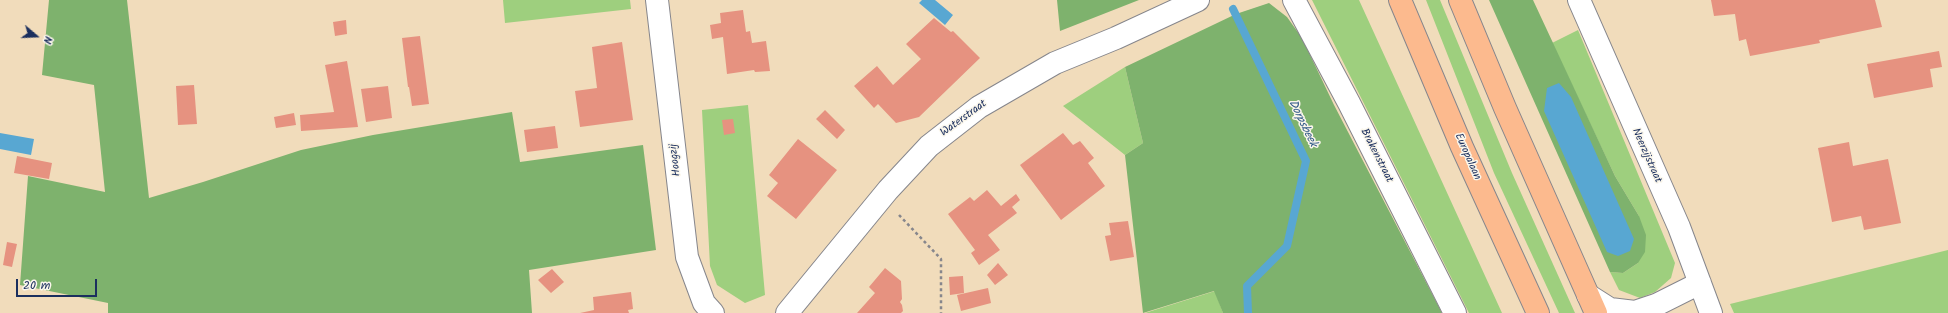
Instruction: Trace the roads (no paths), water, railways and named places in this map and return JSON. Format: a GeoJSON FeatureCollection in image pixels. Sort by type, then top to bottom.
{"type":"FeatureCollection","features":[{"type":"Feature","properties":{"kind":"highway","name":"Europalaan"},"geometry":{"type":"LineString","coordinates":[[1400,0],[1462,147],[1538,313]]}},
{"type":"Feature","properties":{"kind":"highway"},"geometry":{"type":"LineString","coordinates":[[1460,0],[1505,108],[1592,304]]}},
{"type":"Feature","properties":{"kind":"street","name":"Hoogzij"},"geometry":{"type":"LineString","coordinates":[[657,0],[687,257],[704,303],[713,313]]}},
{"type":"Feature","properties":{"kind":"street","name":"Waterstraat"},"geometry":{"type":"LineString","coordinates":[[787,313],[882,197],[929,146],[978,107],[1056,62],[1116,38],[1198,0]]}},
{"type":"Feature","properties":{"kind":"street","name":"Brakenstraat"},"geometry":{"type":"LineString","coordinates":[[1294,0],[1349,103],[1456,313]]}},
{"type":"Feature","properties":{"kind":"street","name":"Neerzijstraat"},"geometry":{"type":"LineString","coordinates":[[1578,0],[1679,227],[1710,313]]}},
{"type":"Feature","properties":{"kind":"street"},"geometry":{"type":"LineString","coordinates":[[1592,304],[1610,309],[1635,312],[1656,305],[1700,283]]}},
{"type":"Feature","properties":{"kind":"water"},"geometry":{"type":"Polygon","coordinates":[[[922,0],[935,0],[953,15],[945,25],[919,3],[922,0]]]}},
{"type":"Feature","properties":{"kind":"water"},"geometry":{"type":"Polygon","coordinates":[[[1559,83],[1571,97],[1634,239],[1630,251],[1618,256],[1607,252],[1544,111],[1547,88],[1559,83]]]}},
{"type":"Feature","properties":{"kind":"water"},"geometry":{"type":"Polygon","coordinates":[[[0,133],[34,139],[31,155],[0,149],[0,133]]]}},
{"type":"Feature","properties":{"kind":"waterway","name":"Dorpsbeek"},"geometry":{"type":"LineString","coordinates":[[1233,9],[1306,161],[1287,246],[1247,286],[1248,313]]}}]}
